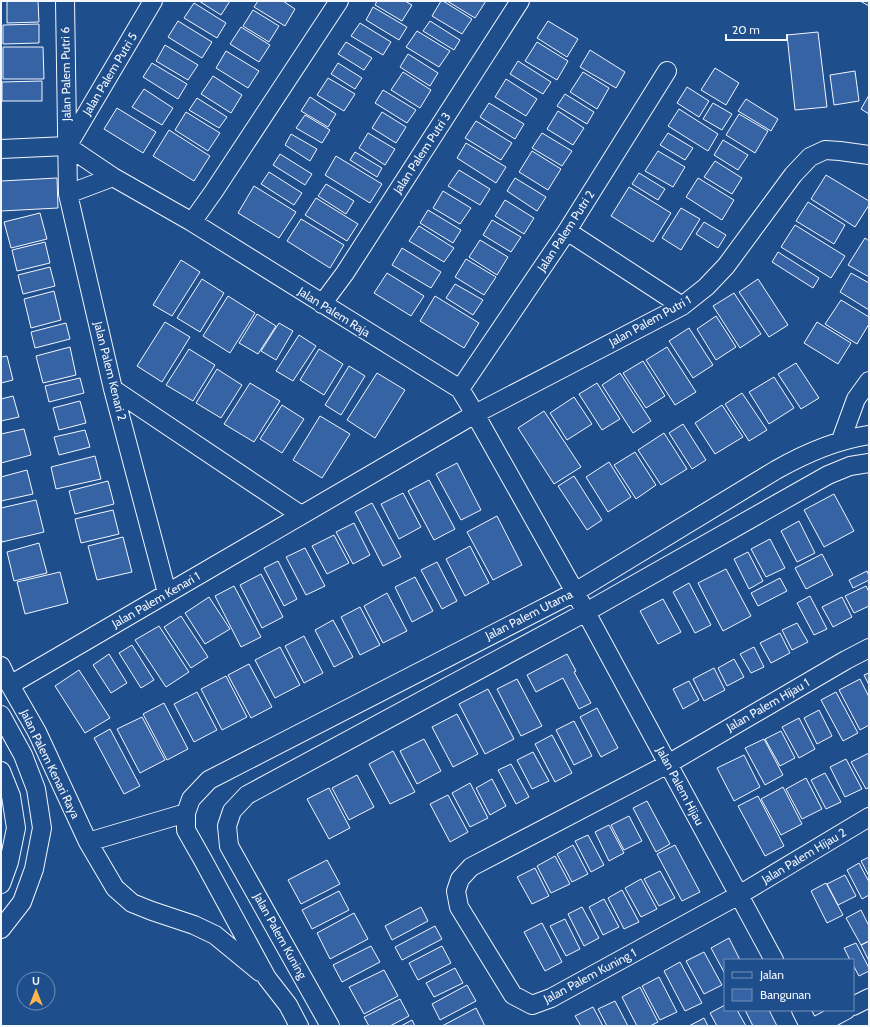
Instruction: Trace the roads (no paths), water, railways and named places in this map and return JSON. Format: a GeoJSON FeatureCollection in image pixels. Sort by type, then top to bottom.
{"type":"FeatureCollection","features":[{"type":"Feature","properties":{"kind":"street","name":"Jalan Palem Putri 6"},"geometry":{"type":"LineString","coordinates":[[65,1],[67,146]]}},
{"type":"Feature","properties":{"kind":"street","name":"Jalan Palem Putri 5"},"geometry":{"type":"LineString","coordinates":[[67,146],[153,1]]}},
{"type":"Feature","properties":{"kind":"street"},"geometry":{"type":"LineString","coordinates":[[192,222],[339,1]]}},
{"type":"Feature","properties":{"kind":"street","name":"Jalan Palem Putri 3"},"geometry":{"type":"LineString","coordinates":[[322,304],[345,273],[520,1]]}},
{"type":"Feature","properties":{"kind":"street","name":"Jalan Palem Putri 2"},"geometry":{"type":"LineString","coordinates":[[460,389],[567,231],[668,71]]}},
{"type":"Feature","properties":{"kind":"street"},"geometry":{"type":"LineString","coordinates":[[1,150],[67,146]]}},
{"type":"Feature","properties":{"kind":"street","name":"Jalan Palem Raja"},"geometry":{"type":"LineString","coordinates":[[67,146],[113,177],[192,222],[460,389],[575,592]]}},
{"type":"Feature","properties":{"kind":"street","name":"Jalan Palem Kenari 2"},"geometry":{"type":"LineString","coordinates":[[67,146],[68,194],[113,389],[167,593]]}},
{"type":"Feature","properties":{"kind":"street","name":"Jalan Palem Putri 1"},"geometry":{"type":"LineString","coordinates":[[475,414],[682,306],[706,287],[726,266],[793,175],[810,157],[825,150],[840,150],[869,155]]}},
{"type":"Feature","properties":{"kind":"street"},"geometry":{"type":"LineString","coordinates":[[68,194],[113,177]]}},
{"type":"Feature","properties":{"kind":"street"},"geometry":{"type":"LineString","coordinates":[[567,231],[682,306]]}},
{"type":"Feature","properties":{"kind":"street"},"geometry":{"type":"LineString","coordinates":[[841,440],[856,399],[869,381]]}},
{"type":"Feature","properties":{"kind":"street"},"geometry":{"type":"LineString","coordinates":[[113,389],[302,515]]}},
{"type":"Feature","properties":{"kind":"street","name":"Jalan Palem Kenari 1"},"geometry":{"type":"LineString","coordinates":[[10,685],[475,414]]}},
{"type":"Feature","properties":{"kind":"street","name":"Jalan Palem Utama"},"geometry":{"type":"LineString","coordinates":[[189,806],[210,780],[575,592],[797,458],[841,440],[869,435]]}},
{"type":"Feature","properties":{"kind":"street","name":"Jalan Palem Utama"},"geometry":{"type":"LineString","coordinates":[[229,846],[227,826],[232,811],[247,795],[586,612],[828,475],[850,466],[869,462]]}},
{"type":"Feature","properties":{"kind":"street","name":"Jalan Palem Hijau"},"geometry":{"type":"LineString","coordinates":[[575,592],[773,959]]}},
{"type":"Feature","properties":{"kind":"street","name":"Jalan Palem Hijau 1"},"geometry":{"type":"LineString","coordinates":[[668,764],[869,648]]}},
{"type":"Feature","properties":{"kind":"street","name":"Jalan Palem Kenari Raya"},"geometry":{"type":"LineString","coordinates":[[1,666],[37,732],[88,842]]}},
{"type":"Feature","properties":{"kind":"street"},"geometry":{"type":"LineString","coordinates":[[1,715],[23,755],[36,789],[42,828],[34,869],[22,902],[1,929]]}},
{"type":"Feature","properties":{"kind":"street","name":"Jalan Palem Kuning 1"},"geometry":{"type":"LineString","coordinates":[[668,764],[471,867],[460,879],[456,891],[459,907],[513,995],[532,1005],[551,998],[739,895]]}},
{"type":"Feature","properties":{"kind":"street"},"geometry":{"type":"LineString","coordinates":[[1,771],[11,796],[16,828],[9,862],[1,884]]}},
{"type":"Feature","properties":{"kind":"street"},"geometry":{"type":"LineString","coordinates":[[266,978],[186,830],[189,806],[88,842],[115,888],[132,903],[194,924],[215,935],[266,978],[288,1005],[299,1026]]}},
{"type":"Feature","properties":{"kind":"street","name":"Jalan Palem Hijau 2"},"geometry":{"type":"LineString","coordinates":[[739,895],[869,817]]}},
{"type":"Feature","properties":{"kind":"street","name":"Jalan Palem Kuning"},"geometry":{"type":"LineString","coordinates":[[229,846],[330,1026]]}},
{"type":"Feature","properties":{"kind":"street"},"geometry":{"type":"LineString","coordinates":[[854,1006],[869,998]]}},
{"type":"Feature","properties":{"kind":"street"},"geometry":{"type":"LineString","coordinates":[[802,1011],[809,1026]]}},
{"type":"Feature","properties":{"kind":"street"},"geometry":{"type":"LineString","coordinates":[[816,1026],[844,1011]]}}]}
